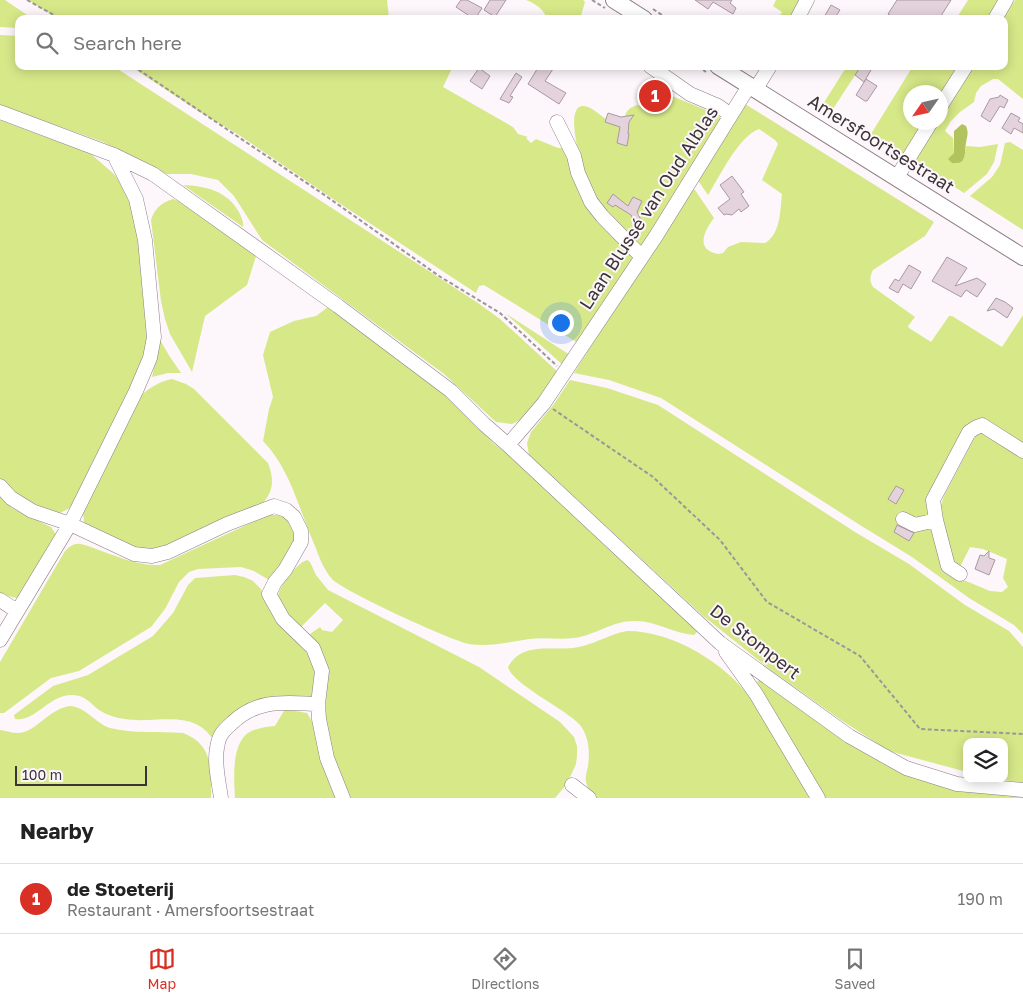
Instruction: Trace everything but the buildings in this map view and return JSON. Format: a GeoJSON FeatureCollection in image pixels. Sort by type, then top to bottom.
{"type":"FeatureCollection","features":[{"type":"Feature","properties":{"kind":"main road"},"geometry":{"type":"LineString","coordinates":[[614,0],[638,15]]}},
{"type":"Feature","properties":{"kind":"main road","name":"Amersfoortsestraat"},"geometry":{"type":"LineString","coordinates":[[724,70],[1023,257]]}},
{"type":"Feature","properties":{"kind":"street"},"geometry":{"type":"LineString","coordinates":[[798,15],[807,0]]}},
{"type":"Feature","properties":{"kind":"street"},"geometry":{"type":"LineString","coordinates":[[997,15],[1006,0]]}},
{"type":"Feature","properties":{"kind":"street"},"geometry":{"type":"LineString","coordinates":[[656,70],[690,94],[718,106],[731,115]]}},
{"type":"Feature","properties":{"kind":"street","name":"Laan Blussé van Oud Alblas"},"geometry":{"type":"LineString","coordinates":[[508,445],[544,403],[642,257],[731,115],[767,70]]}},
{"type":"Feature","properties":{"kind":"street"},"geometry":{"type":"LineString","coordinates":[[948,94],[963,70]]}},
{"type":"Feature","properties":{"kind":"street","name":"De Stompert"},"geometry":{"type":"LineString","coordinates":[[0,112],[114,154],[153,174],[338,306],[451,391],[484,424],[720,643],[849,736],[906,768],[958,784],[1023,790]]}},
{"type":"Feature","properties":{"kind":"street"},"geometry":{"type":"LineString","coordinates":[[557,122],[574,156],[578,173],[591,202],[642,257]]}},
{"type":"Feature","properties":{"kind":"street"},"geometry":{"type":"LineString","coordinates":[[897,177],[926,130]]}},
{"type":"Feature","properties":{"kind":"street"},"geometry":{"type":"LineString","coordinates":[[0,640],[70,524],[136,391],[150,358],[154,337],[145,240],[136,199],[128,179],[114,154]]}},
{"type":"Feature","properties":{"kind":"street"},"geometry":{"type":"LineString","coordinates":[[960,574],[948,566],[936,520],[933,500],[969,432],[975,428],[982,425],[1023,451]]}},
{"type":"Feature","properties":{"kind":"street"},"geometry":{"type":"LineString","coordinates":[[0,486],[11,498],[32,511],[70,524],[134,554],[152,556],[168,552],[227,524],[274,506],[286,510],[294,517],[301,531],[301,542],[269,594],[283,619],[313,648],[322,671],[318,704],[319,719],[327,758],[343,798]]}},
{"type":"Feature","properties":{"kind":"street"},"geometry":{"type":"LineString","coordinates":[[903,519],[914,525],[936,520]]}},
{"type":"Feature","properties":{"kind":"street"},"geometry":{"type":"LineString","coordinates":[[0,600],[17,611]]}},
{"type":"Feature","properties":{"kind":"street"},"geometry":{"type":"LineString","coordinates":[[720,643],[756,694],[818,798]]}},
{"type":"Feature","properties":{"kind":"street"},"geometry":{"type":"LineString","coordinates":[[220,798],[216,750],[220,734],[226,728],[238,717],[255,706],[275,703],[318,704]]}},
{"type":"Feature","properties":{"kind":"street"},"geometry":{"type":"LineString","coordinates":[[572,785],[588,798]]}},
{"type":"Feature","properties":{"kind":"path"},"geometry":{"type":"LineString","coordinates":[[27,0],[54,15]]}},
{"type":"Feature","properties":{"kind":"path"},"geometry":{"type":"LineString","coordinates":[[139,70],[326,196],[439,276],[500,313],[564,372]]}},
{"type":"Feature","properties":{"kind":"path"},"geometry":{"type":"LineString","coordinates":[[544,403],[653,478],[720,540],[767,602],[860,656],[920,729],[1023,734]]}},
{"type":"Feature","properties":{"kind":"shaded area"},"geometry":{"type":"Polygon","coordinates":[[[0,0],[5,0],[27,15],[15,15],[15,28],[0,27],[0,0]]]}},
{"type":"Feature","properties":{"kind":"shaded area"},"geometry":{"type":"Polygon","coordinates":[[[28,0],[387,0],[389,15],[52,15],[28,0]]]}},
{"type":"Feature","properties":{"kind":"shaded area"},"geometry":{"type":"Polygon","coordinates":[[[526,0],[583,0],[585,2],[581,15],[545,15],[533,3],[526,0]]]}},
{"type":"Feature","properties":{"kind":"shaded area"},"geometry":{"type":"Polygon","coordinates":[[[776,0],[805,0],[796,15],[780,15],[782,12],[773,6],[776,0]]]}},
{"type":"Feature","properties":{"kind":"shaded area"},"geometry":{"type":"Polygon","coordinates":[[[968,0],[1005,0],[996,15],[959,15],[968,0]]]}},
{"type":"Feature","properties":{"kind":"shaded area"},"geometry":{"type":"Polygon","coordinates":[[[1015,0],[1023,0],[1023,99],[998,79],[993,79],[981,86],[976,93],[974,102],[960,112],[948,126],[948,106],[970,70],[1008,70],[1008,15],[1006,15],[1015,0]]]}},
{"type":"Feature","properties":{"kind":"shaded area"},"geometry":{"type":"Polygon","coordinates":[[[0,35],[15,36],[15,70],[119,70],[478,303],[500,319],[560,374],[520,420],[512,424],[496,422],[444,374],[262,240],[234,196],[218,180],[191,174],[166,174],[103,142],[0,105],[0,35]]]}},
{"type":"Feature","properties":{"kind":"shaded area"},"geometry":{"type":"Polygon","coordinates":[[[136,70],[451,70],[443,87],[513,127],[518,134],[528,137],[526,138],[531,143],[536,139],[558,148],[563,148],[574,171],[638,257],[581,345],[484,285],[479,286],[476,293],[239,135],[195,109],[136,70]]]}},
{"type":"Feature","properties":{"kind":"shaded area"},"geometry":{"type":"Polygon","coordinates":[[[844,70],[858,70],[833,109],[823,104],[844,70]]]}},
{"type":"Feature","properties":{"kind":"shaded area"},"geometry":{"type":"Polygon","coordinates":[[[911,70],[960,70],[948,90],[948,85],[903,85],[903,130],[922,130],[906,155],[871,134],[911,70]]]}},
{"type":"Feature","properties":{"kind":"shaded area"},"geometry":{"type":"Polygon","coordinates":[[[667,94],[716,114],[723,120],[642,251],[595,202],[582,166],[574,120],[576,110],[586,106],[609,120],[625,121],[625,115],[628,111],[637,105],[655,111],[667,94]]]}},
{"type":"Feature","properties":{"kind":"shaded area"},"geometry":{"type":"Polygon","coordinates":[[[745,104],[934,222],[925,236],[873,270],[871,276],[873,287],[915,317],[908,326],[909,328],[931,342],[949,316],[952,316],[1002,347],[1023,315],[1023,443],[981,421],[931,516],[911,522],[903,533],[934,524],[954,576],[990,591],[1002,592],[1008,587],[1003,578],[1007,559],[983,549],[970,547],[961,565],[955,565],[940,508],[944,496],[977,433],[981,430],[1023,453],[1023,634],[1014,625],[969,598],[912,557],[661,398],[609,380],[574,373],[691,189],[695,190],[714,218],[707,229],[704,239],[706,249],[711,252],[723,253],[728,247],[741,242],[765,243],[774,234],[779,221],[782,194],[762,180],[778,144],[775,140],[759,129],[751,133],[730,158],[708,195],[697,179],[745,104]]]}},
{"type":"Feature","properties":{"kind":"shaded area"},"geometry":{"type":"Polygon","coordinates":[[[0,120],[91,154],[115,175],[125,190],[136,219],[150,327],[146,354],[74,504],[56,515],[13,495],[0,480],[0,120]]]}},
{"type":"Feature","properties":{"kind":"shaded area"},"geometry":{"type":"Polygon","coordinates":[[[962,124],[966,126],[968,133],[964,158],[961,162],[952,163],[948,159],[954,153],[954,131],[962,124]]]}},
{"type":"Feature","properties":{"kind":"shaded area"},"geometry":{"type":"Polygon","coordinates":[[[932,130],[946,130],[953,138],[954,153],[952,156],[956,164],[964,159],[966,146],[980,147],[998,144],[994,162],[987,174],[964,193],[913,160],[932,130]]]}},
{"type":"Feature","properties":{"kind":"shaded area"},"geometry":{"type":"Polygon","coordinates":[[[1010,142],[1023,150],[1023,230],[970,196],[992,177],[1000,165],[1005,143],[1010,142]]]}},
{"type":"Feature","properties":{"kind":"shaded area"},"geometry":{"type":"Polygon","coordinates":[[[183,185],[208,188],[222,194],[239,212],[243,221],[243,227],[183,185]]]}},
{"type":"Feature","properties":{"kind":"shaded area"},"geometry":{"type":"Polygon","coordinates":[[[173,199],[185,204],[256,256],[247,285],[205,316],[192,372],[170,334],[165,319],[151,220],[154,212],[159,207],[173,199]]]}},
{"type":"Feature","properties":{"kind":"shaded area"},"geometry":{"type":"Polygon","coordinates":[[[328,307],[420,374],[464,412],[493,443],[519,463],[698,631],[694,635],[687,634],[651,623],[628,621],[574,638],[535,638],[492,645],[476,645],[459,641],[398,615],[356,594],[332,579],[320,559],[288,477],[273,452],[263,441],[273,397],[263,355],[270,332],[294,321],[316,316],[328,307]]]}},
{"type":"Feature","properties":{"kind":"shaded area"},"geometry":{"type":"Polygon","coordinates":[[[505,313],[573,357],[565,367],[505,313]]]}},
{"type":"Feature","properties":{"kind":"shaded area"},"geometry":{"type":"Polygon","coordinates":[[[160,340],[181,373],[168,373],[152,377],[160,340]]]}},
{"type":"Feature","properties":{"kind":"shaded area"},"geometry":{"type":"Polygon","coordinates":[[[172,379],[194,389],[268,463],[272,479],[271,489],[263,503],[171,546],[153,551],[136,549],[87,527],[84,522],[83,513],[138,398],[154,386],[172,379]]]}},
{"type":"Feature","properties":{"kind":"shaded area"},"geometry":{"type":"Polygon","coordinates":[[[570,380],[607,388],[658,405],[855,532],[909,564],[965,605],[1009,631],[1023,647],[1023,783],[1008,781],[1008,738],[963,738],[963,771],[889,751],[841,720],[772,671],[702,615],[529,455],[527,443],[531,432],[554,404],[570,380]]]}},
{"type":"Feature","properties":{"kind":"shaded area"},"geometry":{"type":"Polygon","coordinates":[[[0,496],[12,508],[51,527],[57,536],[23,593],[16,598],[0,594],[0,496]]]}},
{"type":"Feature","properties":{"kind":"shaded area"},"geometry":{"type":"Polygon","coordinates":[[[268,515],[286,516],[296,537],[292,551],[269,580],[254,571],[241,567],[198,569],[189,572],[179,582],[165,609],[151,627],[79,671],[51,678],[4,713],[0,713],[0,662],[65,551],[70,546],[81,544],[130,561],[160,565],[268,515]]]}},
{"type":"Feature","properties":{"kind":"shaded area"},"geometry":{"type":"Polygon","coordinates":[[[307,560],[328,590],[479,667],[560,722],[574,737],[577,746],[577,756],[576,764],[567,784],[555,798],[348,798],[334,764],[327,737],[326,671],[321,654],[310,634],[320,627],[322,630],[332,632],[343,620],[325,603],[300,628],[290,622],[278,600],[281,587],[285,581],[299,565],[307,560]]]}},
{"type":"Feature","properties":{"kind":"shaded area"},"geometry":{"type":"Polygon","coordinates":[[[235,575],[253,581],[261,589],[266,600],[295,640],[309,655],[316,674],[314,693],[309,698],[282,700],[211,737],[203,728],[183,720],[136,720],[115,717],[99,710],[77,695],[64,696],[30,716],[23,719],[15,719],[14,715],[53,686],[88,675],[153,636],[173,613],[188,585],[195,578],[235,575]]]}},
{"type":"Feature","properties":{"kind":"shaded area"},"geometry":{"type":"Polygon","coordinates":[[[627,631],[644,632],[680,643],[696,651],[727,673],[751,699],[811,798],[596,798],[586,782],[589,750],[583,729],[573,719],[519,681],[508,667],[515,658],[532,650],[573,648],[627,631]]]}},
{"type":"Feature","properties":{"kind":"shaded area"},"geometry":{"type":"Polygon","coordinates":[[[759,680],[762,681],[871,756],[963,781],[963,783],[971,783],[1023,798],[824,798],[757,682],[759,680]]]}},
{"type":"Feature","properties":{"kind":"shaded area"},"geometry":{"type":"Polygon","coordinates":[[[70,706],[81,709],[110,728],[137,732],[183,733],[193,738],[200,744],[209,759],[211,798],[0,798],[0,730],[21,733],[30,730],[51,714],[70,706]]]}},
{"type":"Feature","properties":{"kind":"shaded area"},"geometry":{"type":"Polygon","coordinates":[[[285,709],[307,713],[314,725],[336,798],[235,798],[236,754],[243,738],[254,730],[275,726],[285,709]]]}},
{"type":"Feature","properties":{"kind":"place","name":"de Stoeterij"},"geometry":{"type":"Point","coordinates":[655,96]}}]}
